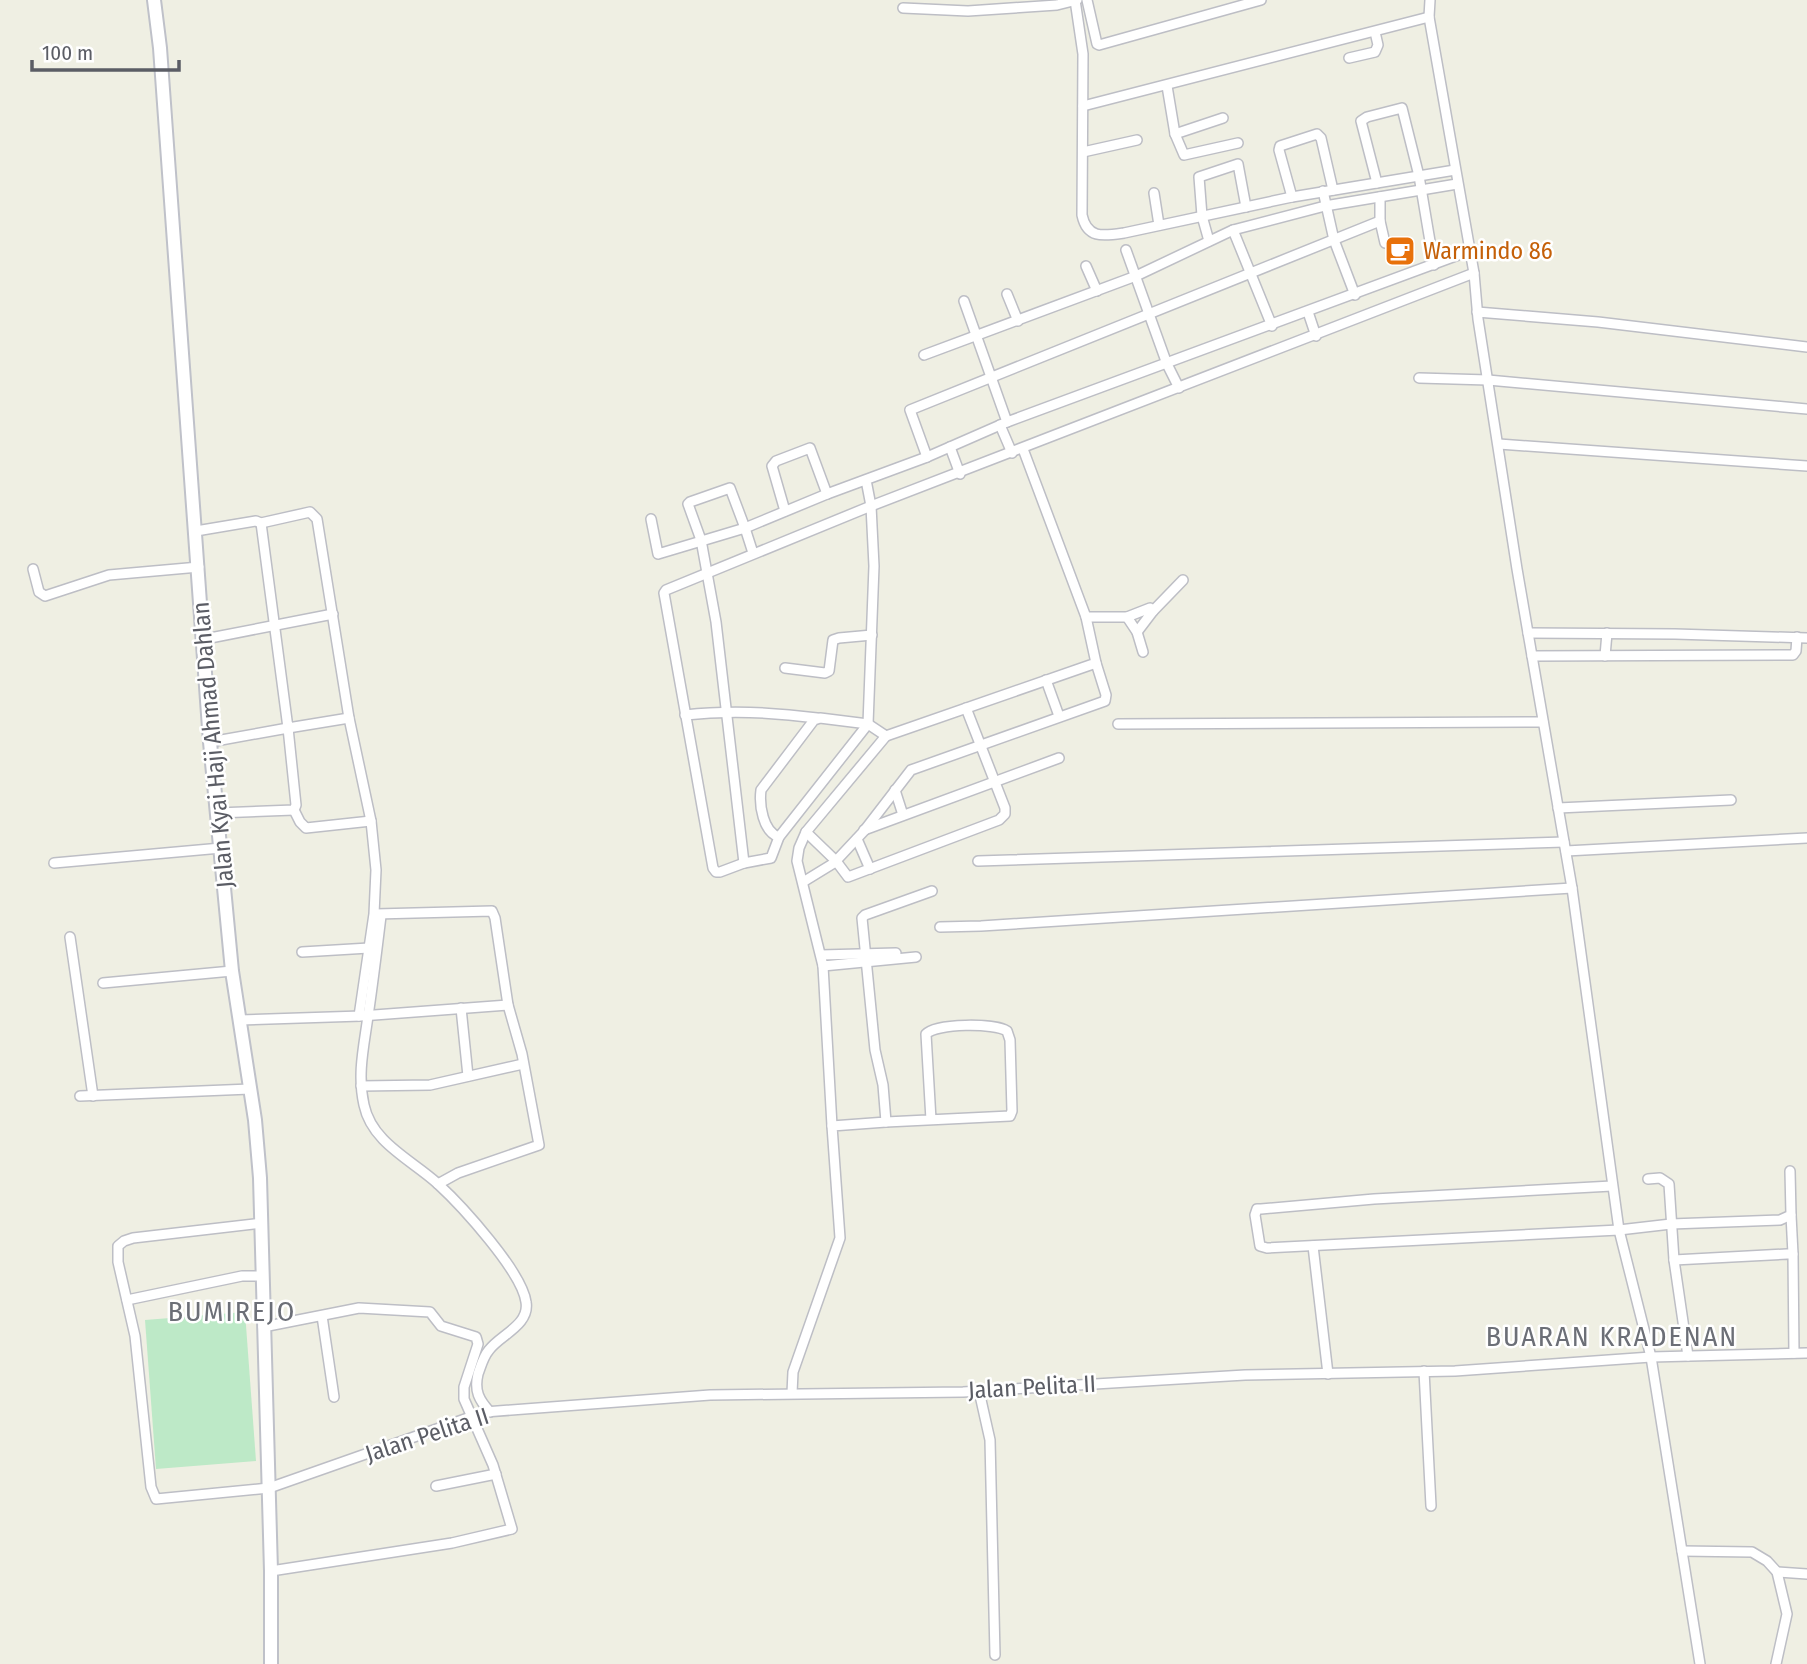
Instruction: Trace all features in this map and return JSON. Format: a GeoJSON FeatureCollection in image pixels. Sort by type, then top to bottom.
{"type":"FeatureCollection","features":[{"type":"Feature","properties":{"kind":"street","name":"Jalan Kyai Haji Ahmad Dahlan"},"geometry":{"type":"LineString","coordinates":[[154,0],[160,48],[199,567],[210,637],[222,813],[221,848],[232,971],[248,1020],[250,1089],[260,1178],[271,1571],[271,1664]]}},
{"type":"Feature","properties":{"kind":"street"},"geometry":{"type":"LineString","coordinates":[[1087,0],[1097,44],[1100,46],[1239,3],[1261,0]]}},
{"type":"Feature","properties":{"kind":"street"},"geometry":{"type":"LineString","coordinates":[[1430,0],[1429,17],[1474,273],[1477,312],[1528,633],[1572,888],[1619,1230],[1651,1357],[1700,1664]]}},
{"type":"Feature","properties":{"kind":"street"},"geometry":{"type":"LineString","coordinates":[[903,8],[968,11],[1057,5],[1075,1],[1083,54],[1082,215],[1089,231],[1108,235],[1203,219],[1292,197],[1380,197],[1457,184]]}},
{"type":"Feature","properties":{"kind":"street"},"geometry":{"type":"LineString","coordinates":[[1083,106],[1429,17]]}},
{"type":"Feature","properties":{"kind":"street"},"geometry":{"type":"LineString","coordinates":[[1349,58],[1375,52],[1378,45],[1375,32]]}},
{"type":"Feature","properties":{"kind":"street"},"geometry":{"type":"LineString","coordinates":[[1167,86],[1175,134],[1182,153],[1187,156],[1238,143]]}},
{"type":"Feature","properties":{"kind":"street"},"geometry":{"type":"LineString","coordinates":[[1377,183],[1361,121],[1402,108],[1422,190],[1434,265]]}},
{"type":"Feature","properties":{"kind":"street"},"geometry":{"type":"LineString","coordinates":[[1175,134],[1223,118]]}},
{"type":"Feature","properties":{"kind":"street"},"geometry":{"type":"LineString","coordinates":[[1292,197],[1279,150],[1284,144],[1317,134],[1321,138],[1326,197],[1334,240],[1355,295]]}},
{"type":"Feature","properties":{"kind":"street"},"geometry":{"type":"LineString","coordinates":[[1083,152],[1137,140]]}},
{"type":"Feature","properties":{"kind":"street"},"geometry":{"type":"LineString","coordinates":[[1209,242],[1203,219],[1199,177],[1234,164],[1240,167],[1246,207]]}},
{"type":"Feature","properties":{"kind":"street"},"geometry":{"type":"LineString","coordinates":[[924,355],[1136,276],[1233,230],[1326,197],[1377,183],[1455,170]]}},
{"type":"Feature","properties":{"kind":"street"},"geometry":{"type":"LineString","coordinates":[[1154,193],[1159,225]]}},
{"type":"Feature","properties":{"kind":"street"},"geometry":{"type":"LineString","coordinates":[[1380,197],[1380,221],[1385,243]]}},
{"type":"Feature","properties":{"kind":"street"},"geometry":{"type":"LineString","coordinates":[[926,457],[910,410],[1380,221]]}},
{"type":"Feature","properties":{"kind":"street"},"geometry":{"type":"LineString","coordinates":[[1233,230],[1272,326]]}},
{"type":"Feature","properties":{"kind":"street"},"geometry":{"type":"LineString","coordinates":[[1126,250],[1167,364],[1179,388]]}},
{"type":"Feature","properties":{"kind":"street"},"geometry":{"type":"LineString","coordinates":[[651,519],[659,554],[745,528],[1004,424],[1469,251]]}},
{"type":"Feature","properties":{"kind":"street"},"geometry":{"type":"LineString","coordinates":[[1086,266],[1097,291]]}},
{"type":"Feature","properties":{"kind":"street"},"geometry":{"type":"LineString","coordinates":[[877,729],[779,837],[771,858],[744,863],[720,872],[714,871],[664,593],[707,571],[871,506],[960,474],[1474,273]]}},
{"type":"Feature","properties":{"kind":"street"},"geometry":{"type":"LineString","coordinates":[[1007,294],[1018,321]]}},
{"type":"Feature","properties":{"kind":"street"},"geometry":{"type":"LineString","coordinates":[[964,301],[991,378],[1012,453]]}},
{"type":"Feature","properties":{"kind":"street"},"geometry":{"type":"LineString","coordinates":[[1308,312],[1316,336]]}},
{"type":"Feature","properties":{"kind":"street"},"geometry":{"type":"LineString","coordinates":[[1477,312],[1598,322],[1807,347]]}},
{"type":"Feature","properties":{"kind":"street"},"geometry":{"type":"LineString","coordinates":[[1419,377],[1488,380],[1807,409]]}},
{"type":"Feature","properties":{"kind":"street"},"geometry":{"type":"LineString","coordinates":[[1499,444],[1807,466]]}},
{"type":"Feature","properties":{"kind":"street"},"geometry":{"type":"LineString","coordinates":[[950,447],[960,474]]}},
{"type":"Feature","properties":{"kind":"street"},"geometry":{"type":"LineString","coordinates":[[785,511],[772,466],[776,461],[810,448],[827,494]]}},
{"type":"Feature","properties":{"kind":"street"},"geometry":{"type":"LineString","coordinates":[[803,882],[836,861],[911,770],[1105,701],[1106,695],[1086,617],[1023,449]]}},
{"type":"Feature","properties":{"kind":"street"},"geometry":{"type":"LineString","coordinates":[[787,1393],[840,1238],[822,960],[797,861],[806,832],[877,729],[872,635],[874,566],[871,506],[866,480]]}},
{"type":"Feature","properties":{"kind":"street"},"geometry":{"type":"LineString","coordinates":[[744,863],[716,622],[701,540],[688,504],[727,488],[732,489],[753,553]]}},
{"type":"Feature","properties":{"kind":"street"},"geometry":{"type":"LineString","coordinates":[[196,531],[256,521],[261,523],[310,512],[314,514],[349,718],[371,821],[376,870],[378,915],[363,1016]]}},
{"type":"Feature","properties":{"kind":"street"},"geometry":{"type":"LineString","coordinates":[[261,523],[288,728],[296,804],[294,810],[303,825],[310,828],[371,821]]}},
{"type":"Feature","properties":{"kind":"street"},"geometry":{"type":"LineString","coordinates":[[33,569],[39,592],[45,596],[108,575],[199,567]]}},
{"type":"Feature","properties":{"kind":"street"},"geometry":{"type":"LineString","coordinates":[[1137,632],[1183,580]]}},
{"type":"Feature","properties":{"kind":"street"},"geometry":{"type":"LineString","coordinates":[[1086,617],[1127,617],[1147,608],[1153,611]]}},
{"type":"Feature","properties":{"kind":"street"},"geometry":{"type":"LineString","coordinates":[[210,637],[333,614]]}},
{"type":"Feature","properties":{"kind":"street"},"geometry":{"type":"LineString","coordinates":[[1127,617],[1137,632],[1143,652]]}},
{"type":"Feature","properties":{"kind":"street"},"geometry":{"type":"LineString","coordinates":[[1528,633],[1802,637],[1793,655],[1532,656]]}},
{"type":"Feature","properties":{"kind":"street"},"geometry":{"type":"LineString","coordinates":[[1605,656],[1607,633]]}},
{"type":"Feature","properties":{"kind":"street"},"geometry":{"type":"LineString","coordinates":[[785,668],[825,673],[829,671],[833,640],[872,635]]}},
{"type":"Feature","properties":{"kind":"street"},"geometry":{"type":"LineString","coordinates":[[685,715],[725,710],[760,711],[877,729],[966,708],[1096,663]]}},
{"type":"Feature","properties":{"kind":"street"},"geometry":{"type":"LineString","coordinates":[[1046,680],[1059,716]]}},
{"type":"Feature","properties":{"kind":"street"},"geometry":{"type":"LineString","coordinates":[[806,832],[836,861],[848,877],[999,820],[1005,814],[1005,808],[966,708]]}},
{"type":"Feature","properties":{"kind":"street"},"geometry":{"type":"LineString","coordinates":[[216,740],[349,718]]}},
{"type":"Feature","properties":{"kind":"street"},"geometry":{"type":"LineString","coordinates":[[779,837],[771,835],[765,823],[761,790],[817,718]]}},
{"type":"Feature","properties":{"kind":"street"},"geometry":{"type":"LineString","coordinates":[[1118,724],[1543,722]]}},
{"type":"Feature","properties":{"kind":"street"},"geometry":{"type":"LineString","coordinates":[[860,835],[902,815],[1059,758]]}},
{"type":"Feature","properties":{"kind":"street"},"geometry":{"type":"LineString","coordinates":[[895,790],[902,815]]}},
{"type":"Feature","properties":{"kind":"street"},"geometry":{"type":"LineString","coordinates":[[1558,808],[1731,800]]}},
{"type":"Feature","properties":{"kind":"street"},"geometry":{"type":"LineString","coordinates":[[222,813],[294,810]]}},
{"type":"Feature","properties":{"kind":"street"},"geometry":{"type":"LineString","coordinates":[[860,835],[870,869]]}},
{"type":"Feature","properties":{"kind":"street"},"geometry":{"type":"LineString","coordinates":[[978,862],[1807,838]]}},
{"type":"Feature","properties":{"kind":"street"},"geometry":{"type":"LineString","coordinates":[[54,863],[221,848]]}},
{"type":"Feature","properties":{"kind":"street"},"geometry":{"type":"LineString","coordinates":[[940,927],[1572,888]]}},
{"type":"Feature","properties":{"kind":"street"},"geometry":{"type":"LineString","coordinates":[[886,1122],[883,1085],[874,1042],[863,916],[932,891]]}},
{"type":"Feature","properties":{"kind":"street"},"geometry":{"type":"LineString","coordinates":[[378,915],[492,911],[495,918],[508,1005],[523,1063],[539,1145],[458,1173],[438,1184]]}},
{"type":"Feature","properties":{"kind":"street"},"geometry":{"type":"LineString","coordinates":[[271,1571],[452,1543],[512,1529],[481,1414],[476,1382],[487,1352],[512,1330],[525,1314],[526,1301],[513,1270],[438,1184],[383,1139],[373,1127],[364,1106],[359,1071],[363,1016],[369,948],[378,915]]}},
{"type":"Feature","properties":{"kind":"street"},"geometry":{"type":"LineString","coordinates":[[70,937],[93,1096]]}},
{"type":"Feature","properties":{"kind":"street"},"geometry":{"type":"LineString","coordinates":[[302,952],[369,948]]}},
{"type":"Feature","properties":{"kind":"street"},"geometry":{"type":"LineString","coordinates":[[822,960],[919,954]]}},
{"type":"Feature","properties":{"kind":"street"},"geometry":{"type":"LineString","coordinates":[[103,983],[232,971]]}},
{"type":"Feature","properties":{"kind":"street"},"geometry":{"type":"LineString","coordinates":[[248,1020],[363,1016],[508,1005]]}},
{"type":"Feature","properties":{"kind":"street"},"geometry":{"type":"LineString","coordinates":[[461,1007],[467,1076]]}},
{"type":"Feature","properties":{"kind":"street"},"geometry":{"type":"LineString","coordinates":[[832,1126],[931,1120],[1012,1114],[1010,1040],[1007,1031],[993,1026],[935,1028],[926,1034],[931,1120]]}},
{"type":"Feature","properties":{"kind":"street"},"geometry":{"type":"LineString","coordinates":[[361,1086],[430,1085],[523,1063]]}},
{"type":"Feature","properties":{"kind":"street"},"geometry":{"type":"LineString","coordinates":[[80,1096],[250,1089]]}},
{"type":"Feature","properties":{"kind":"street"},"geometry":{"type":"LineString","coordinates":[[1790,1171],[1794,1353]]}},
{"type":"Feature","properties":{"kind":"street"},"geometry":{"type":"LineString","coordinates":[[1648,1179],[1660,1178],[1669,1184],[1674,1259],[1688,1356]]}},
{"type":"Feature","properties":{"kind":"street"},"geometry":{"type":"LineString","coordinates":[[1612,1186],[1374,1199],[1255,1211],[1260,1246],[1263,1248],[1780,1220],[1791,1215]]}},
{"type":"Feature","properties":{"kind":"street"},"geometry":{"type":"LineString","coordinates":[[262,1223],[124,1241],[117,1250],[127,1300],[242,1276],[262,1276]]}},
{"type":"Feature","properties":{"kind":"street"},"geometry":{"type":"LineString","coordinates":[[1313,1246],[1328,1374]]}},
{"type":"Feature","properties":{"kind":"street"},"geometry":{"type":"LineString","coordinates":[[1674,1259],[1793,1254]]}},
{"type":"Feature","properties":{"kind":"street","name":"Jalan Pelita II"},"geometry":{"type":"LineString","coordinates":[[127,1300],[135,1336],[153,1495],[156,1499],[269,1489],[481,1414],[710,1395],[979,1391],[1245,1375],[1424,1371],[1651,1357],[1807,1353]]}},
{"type":"Feature","properties":{"kind":"street"},"geometry":{"type":"LineString","coordinates":[[263,1327],[359,1308],[430,1312],[441,1326],[476,1337],[487,1352]]}},
{"type":"Feature","properties":{"kind":"street"},"geometry":{"type":"LineString","coordinates":[[322,1317],[334,1397]]}},
{"type":"Feature","properties":{"kind":"street"},"geometry":{"type":"LineString","coordinates":[[478,1343],[464,1393],[481,1414]]}},
{"type":"Feature","properties":{"kind":"street"},"geometry":{"type":"LineString","coordinates":[[1424,1371],[1431,1506]]}},
{"type":"Feature","properties":{"kind":"street"},"geometry":{"type":"LineString","coordinates":[[979,1391],[990,1440],[995,1655]]}},
{"type":"Feature","properties":{"kind":"street"},"geometry":{"type":"LineString","coordinates":[[436,1486],[496,1474]]}},
{"type":"Feature","properties":{"kind":"street"},"geometry":{"type":"LineString","coordinates":[[1683,1554],[1752,1552],[1768,1561],[1777,1572],[1787,1614],[1776,1664]]}},
{"type":"Feature","properties":{"kind":"street"},"geometry":{"type":"LineString","coordinates":[[1777,1572],[1807,1574]]}},
{"type":"Feature","properties":{"kind":"green space"},"geometry":{"type":"Polygon","coordinates":[[[245,1312],[256,1461],[156,1469],[145,1320],[245,1312]]]}},
{"type":"Feature","properties":{"kind":"place","name":"Warmindo 86"},"geometry":{"type":"Point","coordinates":[1400,251]}},
{"type":"Feature","properties":{"kind":"district","name":"BUMIREJO"},"geometry":{"type":"Point","coordinates":[232,1311]}},
{"type":"Feature","properties":{"kind":"district","name":"BUARAN KRADENAN"},"geometry":{"type":"Point","coordinates":[1612,1336]}}]}
